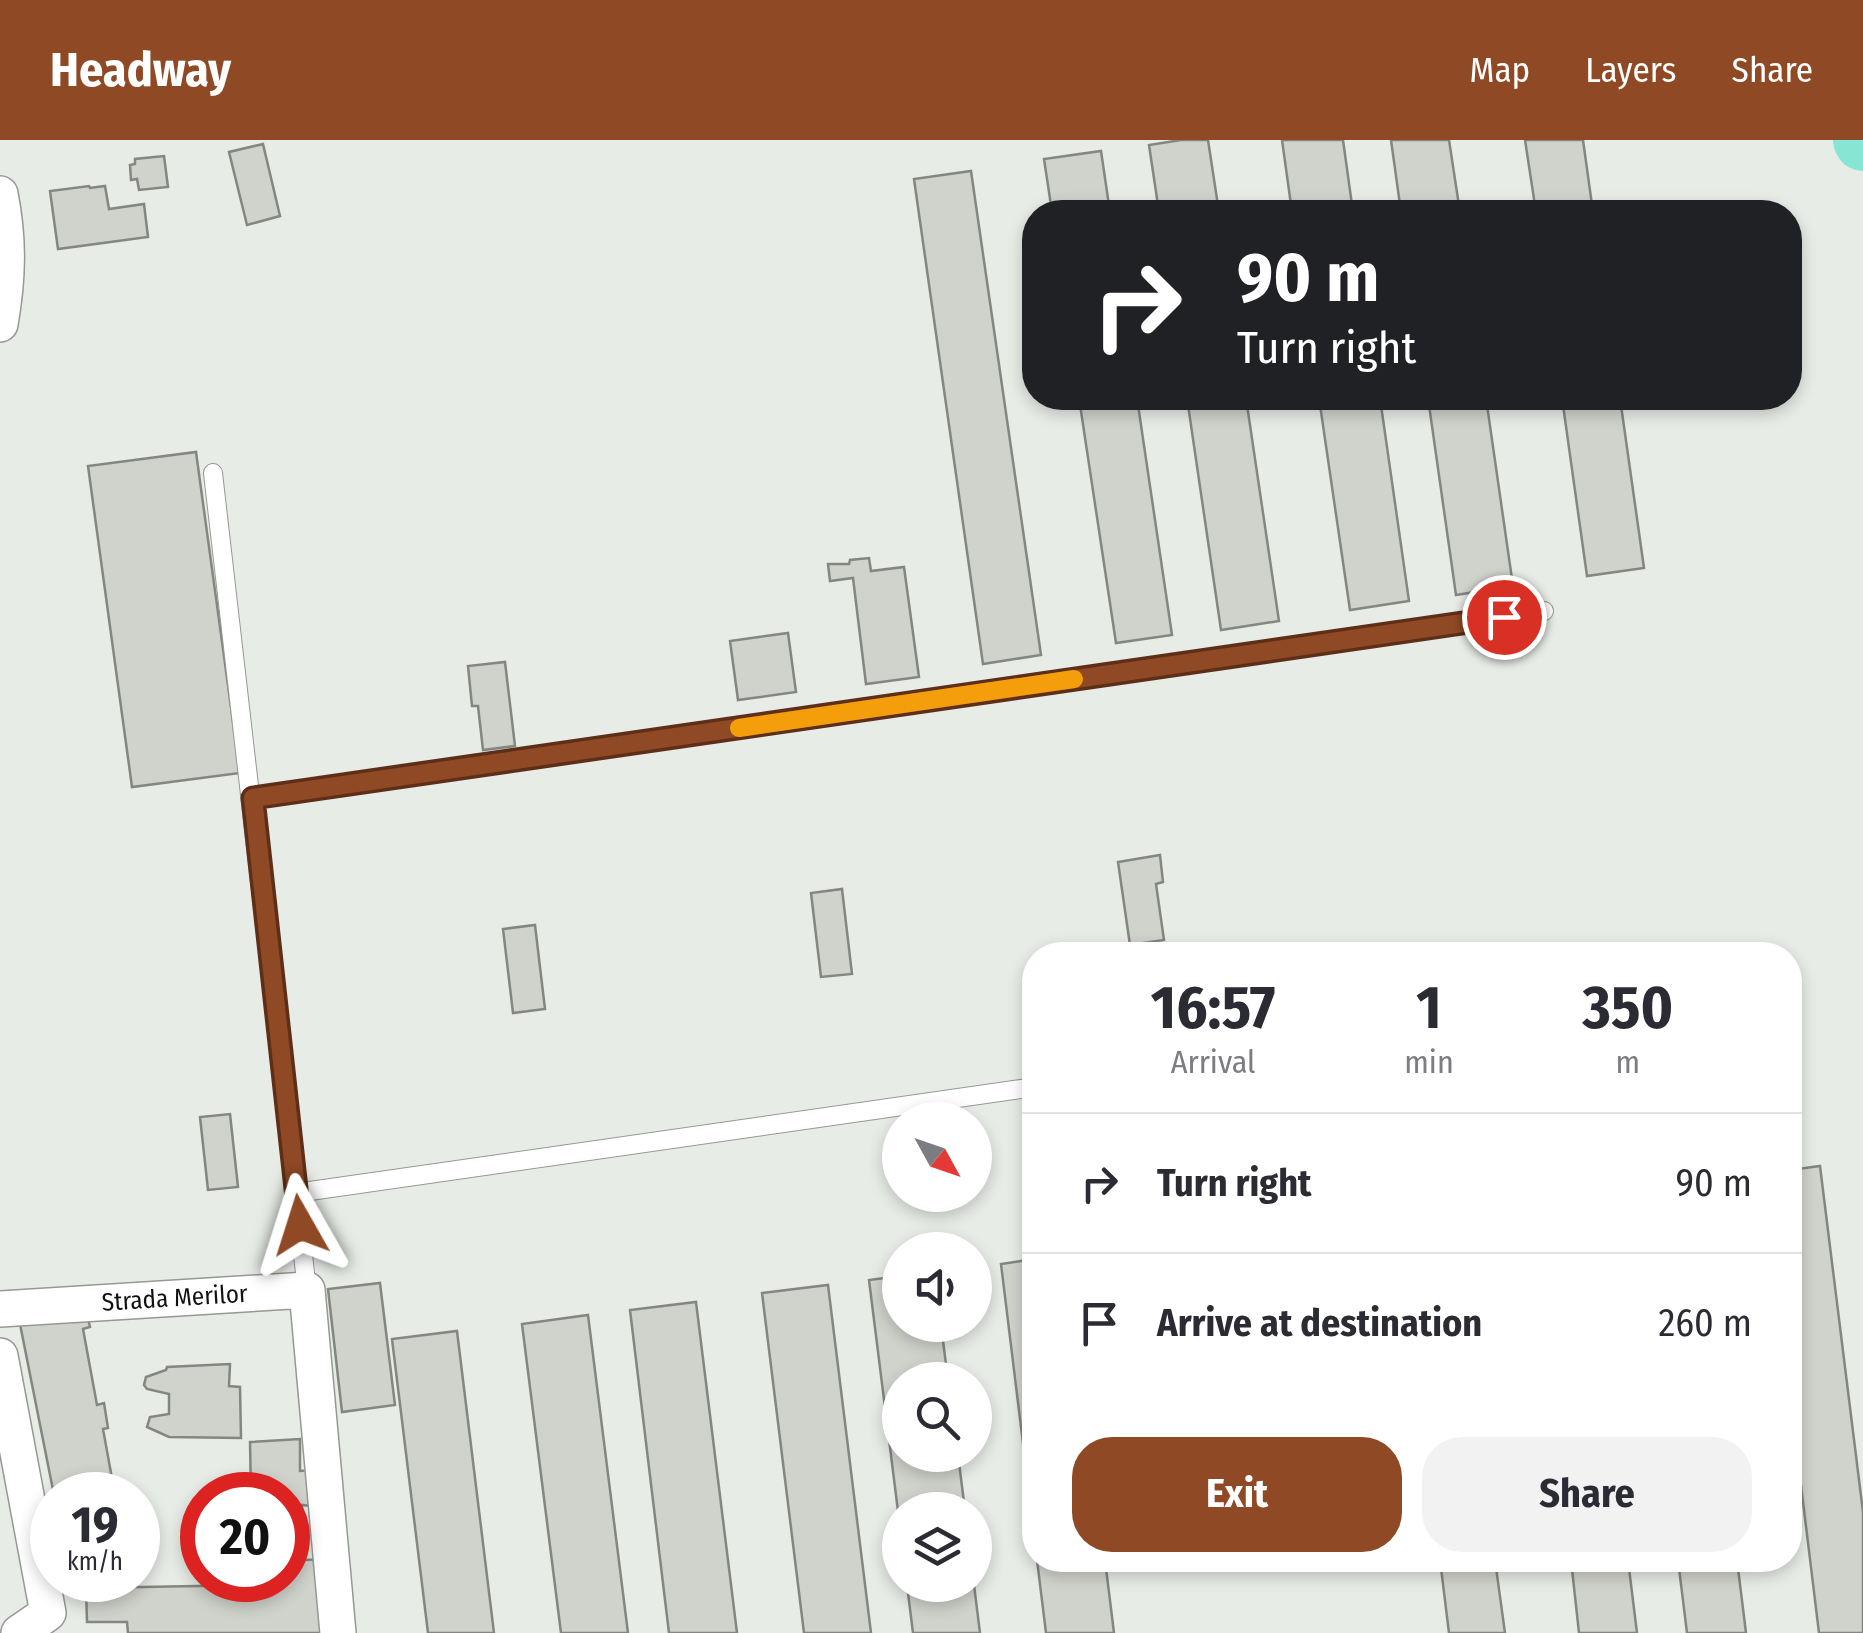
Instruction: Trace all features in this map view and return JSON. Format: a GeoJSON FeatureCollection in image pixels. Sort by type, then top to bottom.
{"type":"FeatureCollection","features":[{"type":"Feature","properties":{"kind":"street"},"geometry":{"type":"LineString","coordinates":[[0,194],[9,261],[0,324]]}},
{"type":"Feature","properties":{"kind":"street"},"geometry":{"type":"LineString","coordinates":[[306,1290],[338,1633]]}},
{"type":"Feature","properties":{"kind":"street","name":"Strada Merilor"},"geometry":{"type":"LineString","coordinates":[[0,1309],[306,1290]]}},
{"type":"Feature","properties":{"kind":"street"},"geometry":{"type":"LineString","coordinates":[[0,1356],[45,1626]]}},
{"type":"Feature","properties":{"kind":"lane"},"geometry":{"type":"LineString","coordinates":[[213,472],[306,1290]]}},
{"type":"Feature","properties":{"kind":"lane"},"geometry":{"type":"LineString","coordinates":[[253,798],[1544,611]]}},
{"type":"Feature","properties":{"kind":"lane"},"geometry":{"type":"LineString","coordinates":[[296,1193],[1022,1089]]}},
{"type":"Feature","properties":{"kind":"building"},"geometry":{"type":"Polygon","coordinates":[[[1208,140],[1217,200],[1157,200],[1149,145],[1208,140]]]}},
{"type":"Feature","properties":{"kind":"building"},"geometry":{"type":"Polygon","coordinates":[[[1282,140],[1343,140],[1351,200],[1290,200],[1282,140]]]}},
{"type":"Feature","properties":{"kind":"building"},"geometry":{"type":"Polygon","coordinates":[[[1391,140],[1449,140],[1458,200],[1399,200],[1391,140]]]}},
{"type":"Feature","properties":{"kind":"building"},"geometry":{"type":"Polygon","coordinates":[[[1525,140],[1583,140],[1591,200],[1534,200],[1525,140]]]}},
{"type":"Feature","properties":{"kind":"building"},"geometry":{"type":"Polygon","coordinates":[[[263,144],[280,216],[247,225],[229,152],[263,144]]]}},
{"type":"Feature","properties":{"kind":"building"},"geometry":{"type":"Polygon","coordinates":[[[1101,151],[1108,200],[1050,200],[1044,159],[1101,151]]]}},
{"type":"Feature","properties":{"kind":"building"},"geometry":{"type":"Polygon","coordinates":[[[164,156],[168,187],[139,190],[137,179],[131,180],[130,165],[135,164],[135,159],[164,156]]]}},
{"type":"Feature","properties":{"kind":"building"},"geometry":{"type":"Polygon","coordinates":[[[971,171],[1041,655],[983,664],[914,179],[971,171]]]}},
{"type":"Feature","properties":{"kind":"building"},"geometry":{"type":"Polygon","coordinates":[[[105,186],[109,209],[144,204],[148,237],[58,249],[50,191],[105,186]]]}},
{"type":"Feature","properties":{"kind":"building"},"geometry":{"type":"Polygon","coordinates":[[[1081,410],[1139,410],[1172,635],[1116,643],[1081,410]]]}},
{"type":"Feature","properties":{"kind":"building"},"geometry":{"type":"Polygon","coordinates":[[[1189,410],[1248,410],[1279,621],[1221,630],[1189,410]]]}},
{"type":"Feature","properties":{"kind":"building"},"geometry":{"type":"Polygon","coordinates":[[[1321,410],[1382,410],[1409,601],[1350,610],[1321,410]]]}},
{"type":"Feature","properties":{"kind":"building"},"geometry":{"type":"Polygon","coordinates":[[[1430,410],[1488,410],[1513,586],[1456,595],[1430,410]]]}},
{"type":"Feature","properties":{"kind":"building"},"geometry":{"type":"Polygon","coordinates":[[[1564,410],[1622,410],[1644,568],[1587,576],[1564,410]]]}},
{"type":"Feature","properties":{"kind":"building"},"geometry":{"type":"Polygon","coordinates":[[[196,452],[240,773],[132,787],[88,466],[196,452]]]}},
{"type":"Feature","properties":{"kind":"building"},"geometry":{"type":"Polygon","coordinates":[[[869,558],[871,571],[904,567],[919,677],[866,684],[853,578],[830,581],[828,564],[849,564],[850,560],[869,558]]]}},
{"type":"Feature","properties":{"kind":"building"},"geometry":{"type":"Polygon","coordinates":[[[788,633],[796,692],[738,700],[730,641],[788,633]]]}},
{"type":"Feature","properties":{"kind":"building"},"geometry":{"type":"Polygon","coordinates":[[[505,662],[515,746],[483,750],[478,706],[472,706],[468,666],[505,662]]]}},
{"type":"Feature","properties":{"kind":"building"},"geometry":{"type":"Polygon","coordinates":[[[1160,855],[1163,882],[1156,884],[1164,940],[1130,942],[1118,862],[1160,855]]]}},
{"type":"Feature","properties":{"kind":"building"},"geometry":{"type":"Polygon","coordinates":[[[842,889],[852,974],[821,977],[811,893],[842,889]]]}},
{"type":"Feature","properties":{"kind":"building"},"geometry":{"type":"Polygon","coordinates":[[[535,925],[545,1009],[513,1013],[503,929],[535,925]]]}},
{"type":"Feature","properties":{"kind":"building"},"geometry":{"type":"Polygon","coordinates":[[[230,1114],[238,1187],[208,1190],[200,1117],[230,1114]]]}},
{"type":"Feature","properties":{"kind":"building"},"geometry":{"type":"Polygon","coordinates":[[[1820,1166],[1863,1512],[1863,1633],[1819,1633],[1802,1493],[1802,1168],[1820,1166]]]}},
{"type":"Feature","properties":{"kind":"building"},"geometry":{"type":"Polygon","coordinates":[[[1022,1261],[1022,1435],[1001,1264],[1022,1261]]]}},
{"type":"Feature","properties":{"kind":"building"},"geometry":{"type":"Polygon","coordinates":[[[882,1278],[882,1342],[943,1342],[946,1362],[882,1362],[882,1384],[869,1280],[882,1278]]]}},
{"type":"Feature","properties":{"kind":"building"},"geometry":{"type":"Polygon","coordinates":[[[380,1283],[395,1405],[342,1412],[328,1289],[380,1283]]]}},
{"type":"Feature","properties":{"kind":"building"},"geometry":{"type":"Polygon","coordinates":[[[828,1285],[871,1633],[804,1633],[762,1293],[828,1285]]]}},
{"type":"Feature","properties":{"kind":"building"},"geometry":{"type":"Polygon","coordinates":[[[696,1302],[737,1633],[669,1633],[630,1310],[696,1302]]]}},
{"type":"Feature","properties":{"kind":"building"},"geometry":{"type":"Polygon","coordinates":[[[86,1310],[90,1327],[83,1329],[97,1405],[104,1403],[108,1428],[103,1429],[111,1472],[49,1472],[19,1319],[86,1310]]]}},
{"type":"Feature","properties":{"kind":"building"},"geometry":{"type":"Polygon","coordinates":[[[588,1315],[628,1633],[561,1633],[522,1324],[588,1315]]]}},
{"type":"Feature","properties":{"kind":"building"},"geometry":{"type":"Polygon","coordinates":[[[457,1331],[494,1633],[428,1633],[392,1339],[457,1331]]]}},
{"type":"Feature","properties":{"kind":"building"},"geometry":{"type":"Polygon","coordinates":[[[230,1364],[229,1386],[240,1387],[241,1438],[169,1437],[147,1427],[150,1417],[169,1414],[169,1394],[147,1389],[146,1377],[167,1367],[230,1364]]]}},
{"type":"Feature","properties":{"kind":"building"},"geometry":{"type":"Polygon","coordinates":[[[300,1439],[300,1471],[314,1470],[311,1506],[310,1472],[251,1472],[250,1442],[300,1439]]]}},
{"type":"Feature","properties":{"kind":"building"},"geometry":{"type":"Polygon","coordinates":[[[893,1472],[960,1472],[963,1492],[896,1492],[893,1472]]]}},
{"type":"Feature","properties":{"kind":"building"},"geometry":{"type":"Polygon","coordinates":[[[328,1559],[330,1633],[128,1633],[127,1622],[87,1622],[86,1602],[160,1602],[160,1587],[180,1586],[180,1602],[310,1602],[310,1560],[328,1559]]]}},
{"type":"Feature","properties":{"kind":"building"},"geometry":{"type":"Polygon","coordinates":[[[1038,1572],[1106,1572],[1114,1633],[1046,1633],[1038,1572]]]}},
{"type":"Feature","properties":{"kind":"building"},"geometry":{"type":"Polygon","coordinates":[[[1441,1572],[1497,1572],[1505,1633],[1449,1633],[1441,1572]]]}},
{"type":"Feature","properties":{"kind":"building"},"geometry":{"type":"Polygon","coordinates":[[[1572,1572],[1629,1572],[1637,1633],[1579,1633],[1572,1572]]]}},
{"type":"Feature","properties":{"kind":"building"},"geometry":{"type":"Polygon","coordinates":[[[1679,1572],[1738,1572],[1746,1633],[1687,1633],[1679,1572]]]}},
{"type":"Feature","properties":{"kind":"building"},"geometry":{"type":"Polygon","coordinates":[[[909,1602],[976,1602],[980,1633],[913,1633],[909,1602]]]}},
{"type":"Feature","properties":{"kind":"slow traffic"},"geometry":{"type":"LineString","coordinates":[[739,728],[1074,679]]}},
{"type":"Feature","properties":{"kind":"route"},"geometry":{"type":"LineString","coordinates":[[300,1225],[253,798],[1504,617]]}}]}
